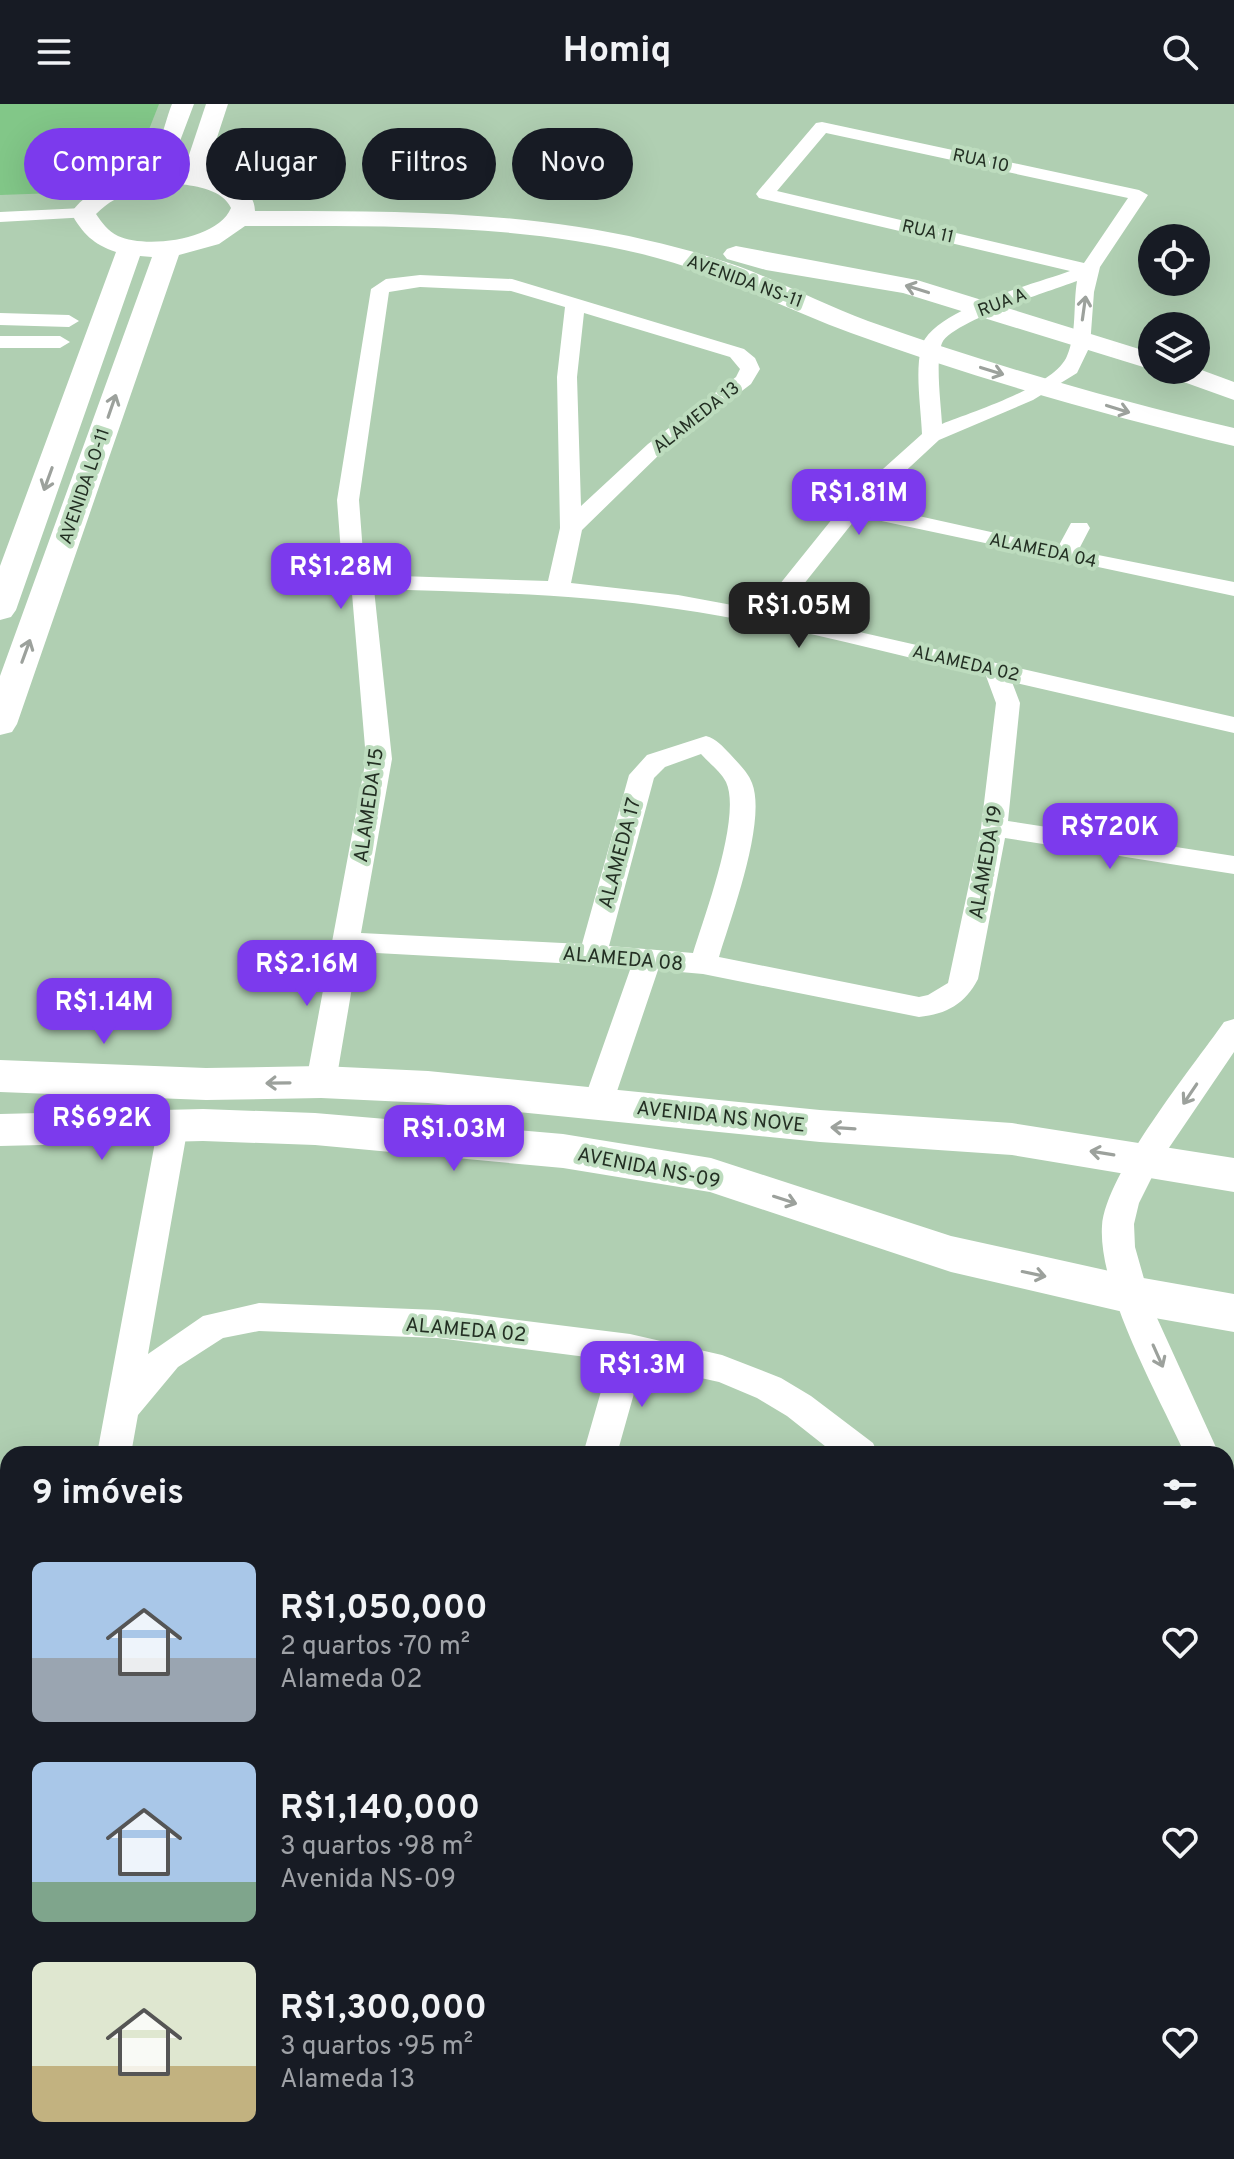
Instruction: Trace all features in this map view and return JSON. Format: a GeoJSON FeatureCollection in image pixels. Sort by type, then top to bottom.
{"type":"FeatureCollection","features":[{"type":"Feature","properties":{"kind":"street"},"geometry":{"type":"LineString","coordinates":[[174,128],[183,104]]}},
{"type":"Feature","properties":{"kind":"street"},"geometry":{"type":"LineString","coordinates":[[197,178],[196,165],[217,104]]}},
{"type":"Feature","properties":{"kind":"street","name":"RUA 11"},"geometry":{"type":"LineString","coordinates":[[822,127],[765,194],[1090,270]]}},
{"type":"Feature","properties":{"kind":"street","name":"RUA 10"},"geometry":{"type":"LineString","coordinates":[[822,127],[1139,195],[1090,270]]}},
{"type":"Feature","properties":{"kind":"street"},"geometry":{"type":"LineString","coordinates":[[83,213],[93,233],[131,247],[168,248],[212,237],[239,208],[231,189],[190,178]]}},
{"type":"Feature","properties":{"kind":"street"},"geometry":{"type":"LineString","coordinates":[[0,217],[83,213],[98,200]]}},
{"type":"Feature","properties":{"kind":"street","name":"AVENIDA NS-11"},"geometry":{"type":"LineString","coordinates":[[239,208],[452,204],[550,213],[639,229],[766,262],[828,270],[908,286],[1138,357]]}},
{"type":"Feature","properties":{"kind":"street","name":"AVENIDA NS-11"},"geometry":{"type":"LineString","coordinates":[[239,208],[486,223],[584,235],[700,261],[852,324],[930,352],[1149,418],[1234,437]]}},
{"type":"Feature","properties":{"kind":"street","name":"AVENIDA LO-11"},"geometry":{"type":"LineString","coordinates":[[0,610],[11,550],[131,247]]}},
{"type":"Feature","properties":{"kind":"street","name":"AVENIDA LO-11"},"geometry":{"type":"LineString","coordinates":[[0,724],[168,248]]}},
{"type":"Feature","properties":{"kind":"street"},"geometry":{"type":"LineString","coordinates":[[765,618],[853,508],[932,436],[1044,386],[1072,366],[1079,352],[1090,270]]}},
{"type":"Feature","properties":{"kind":"street","name":"RUA A"},"geometry":{"type":"LineString","coordinates":[[930,352],[931,341],[942,328],[983,309],[1090,270]]}},
{"type":"Feature","properties":{"kind":"street","name":"ALAMEDA 13"},"geometry":{"type":"LineString","coordinates":[[380,289],[393,283],[420,281],[512,285],[737,353],[748,362],[750,369],[744,380],[655,448],[571,528]]}},
{"type":"Feature","properties":{"kind":"street","name":"ALAMEDA 15"},"geometry":{"type":"LineString","coordinates":[[321,1082],[379,759],[362,582],[352,553],[348,500],[380,289]]}},
{"type":"Feature","properties":{"kind":"street"},"geometry":{"type":"LineString","coordinates":[[558,588],[571,528],[567,377],[575,306]]}},
{"type":"Feature","properties":{"kind":"street"},"geometry":{"type":"LineString","coordinates":[[0,319],[69,321]]}},
{"type":"Feature","properties":{"kind":"street"},"geometry":{"type":"LineString","coordinates":[[0,342],[60,342]]}},
{"type":"Feature","properties":{"kind":"street"},"geometry":{"type":"LineString","coordinates":[[930,352],[932,436]]}},
{"type":"Feature","properties":{"kind":"street"},"geometry":{"type":"LineString","coordinates":[[1210,383],[1234,392]]}},
{"type":"Feature","properties":{"kind":"street","name":"ALAMEDA 04"},"geometry":{"type":"LineString","coordinates":[[853,508],[1234,589]]}},
{"type":"Feature","properties":{"kind":"street"},"geometry":{"type":"LineString","coordinates":[[1065,555],[1079,528]]}},
{"type":"Feature","properties":{"kind":"street","name":"ALAMEDA 02"},"geometry":{"type":"LineString","coordinates":[[362,582],[558,588],[678,602],[765,618],[1234,725]]}},
{"type":"Feature","properties":{"kind":"street","name":"ALAMEDA 19"},"geometry":{"type":"LineString","coordinates":[[898,1006],[934,1005],[958,990],[964,979],[994,828],[1008,703],[996,670]]}},
{"type":"Feature","properties":{"kind":"street","name":"ALAMEDA 17"},"geometry":{"type":"LineString","coordinates":[[593,954],[642,775],[656,761],[706,744],[739,782],[744,800],[740,833],[703,964]]}},
{"type":"Feature","properties":{"kind":"street"},"geometry":{"type":"LineString","coordinates":[[994,828],[1234,865]]}},
{"type":"Feature","properties":{"kind":"street","name":"ALAMEDA 08"},"geometry":{"type":"LineString","coordinates":[[344,942],[593,954],[703,964],[898,1006]]}},
{"type":"Feature","properties":{"kind":"street"},"geometry":{"type":"LineString","coordinates":[[598,1103],[647,960]]}},
{"type":"Feature","properties":{"kind":"street"},"geometry":{"type":"LineString","coordinates":[[1198,1446],[1132,1295],[1119,1246],[1118,1223],[1145,1160],[1234,1030]]}},
{"type":"Feature","properties":{"kind":"street","name":"AVENIDA NS NOVE"},"geometry":{"type":"LineString","coordinates":[[0,1076],[206,1084],[321,1082],[428,1087],[820,1126],[1012,1139],[1234,1175]]}},
{"type":"Feature","properties":{"kind":"street"},"geometry":{"type":"LineString","coordinates":[[115,1446],[173,1126]]}},
{"type":"Feature","properties":{"kind":"street","name":"AVENIDA NS-09"},"geometry":{"type":"LineString","coordinates":[[0,1130],[173,1126],[315,1129],[563,1151],[711,1175],[951,1254],[1132,1295],[1234,1313]]}},
{"type":"Feature","properties":{"kind":"street","name":"ALAMEDA 02"},"geometry":{"type":"LineString","coordinates":[[122,1409],[166,1357],[215,1326],[259,1317],[438,1324],[630,1348],[722,1369],[769,1388],[820,1421],[851,1446]]}},
{"type":"Feature","properties":{"kind":"street"},"geometry":{"type":"LineString","coordinates":[[602,1446],[630,1348]]}},
{"type":"Feature","properties":{"kind":"green space"},"geometry":{"type":"Polygon","coordinates":[[[0,104],[159,104],[150,128],[24,128],[24,194],[0,195],[0,104]]]}}]}
